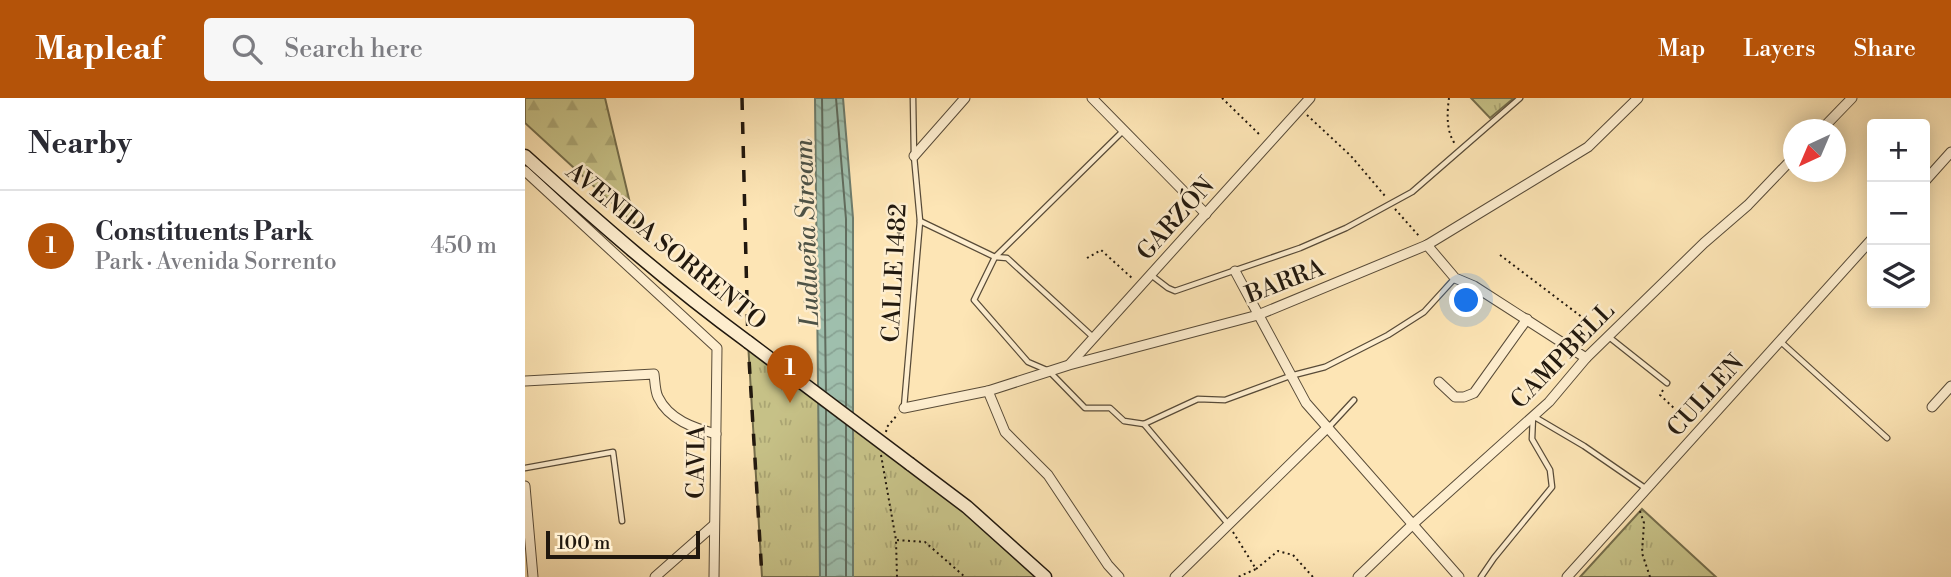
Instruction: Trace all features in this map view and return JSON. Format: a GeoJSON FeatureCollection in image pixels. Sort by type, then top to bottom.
{"type":"FeatureCollection","features":[{"type":"Feature","properties":{"kind":"main road","name":"AVENIDA SORRENTO"},"geometry":{"type":"LineString","coordinates":[[525,156],[645,262],[967,507],[1045,577]]}},
{"type":"Feature","properties":{"kind":"street"},"geometry":{"type":"LineString","coordinates":[[914,156],[965,98]]}},
{"type":"Feature","properties":{"kind":"street"},"geometry":{"type":"LineString","coordinates":[[1092,98],[1206,214]]}},
{"type":"Feature","properties":{"kind":"street","name":"GARZÓN"},"geometry":{"type":"LineString","coordinates":[[1069,365],[1311,98]]}},
{"type":"Feature","properties":{"kind":"street","name":"BARRA"},"geometry":{"type":"LineString","coordinates":[[904,408],[988,391],[1069,365],[1258,315],[1427,246],[1588,147],[1638,98]]}},
{"type":"Feature","properties":{"kind":"street"},"geometry":{"type":"LineString","coordinates":[[1832,119],[1852,98]]}},
{"type":"Feature","properties":{"kind":"street"},"geometry":{"type":"LineString","coordinates":[[1930,175],[1951,152]]}},
{"type":"Feature","properties":{"kind":"street","name":"CAMPBELL"},"geometry":{"type":"LineString","coordinates":[[1357,577],[1412,524],[1549,402],[1586,358],[1783,169]]}},
{"type":"Feature","properties":{"kind":"street","name":"CAVIA"},"geometry":{"type":"LineString","coordinates":[[525,171],[717,348],[715,577]]}},
{"type":"Feature","properties":{"kind":"street","name":"CULLEN"},"geometry":{"type":"LineString","coordinates":[[1567,577],[1867,245]]}},
{"type":"Feature","properties":{"kind":"street"},"geometry":{"type":"LineString","coordinates":[[1427,246],[1455,278],[1474,286],[1586,358]]}},
{"type":"Feature","properties":{"kind":"street"},"geometry":{"type":"LineString","coordinates":[[1235,271],[1306,403],[1459,577]]}},
{"type":"Feature","properties":{"kind":"street"},"geometry":{"type":"LineString","coordinates":[[1439,382],[1455,397],[1474,393],[1527,319]]}},
{"type":"Feature","properties":{"kind":"street"},"geometry":{"type":"LineString","coordinates":[[525,381],[653,374],[659,397],[673,415],[689,426],[716,434]]}},
{"type":"Feature","properties":{"kind":"street"},"geometry":{"type":"LineString","coordinates":[[1932,407],[1951,386]]}},
{"type":"Feature","properties":{"kind":"street"},"geometry":{"type":"LineString","coordinates":[[988,391],[1005,432],[1048,475],[1108,565],[1119,577]]}},
{"type":"Feature","properties":{"kind":"street"},"geometry":{"type":"LineString","coordinates":[[1175,577],[1328,427]]}},
{"type":"Feature","properties":{"kind":"street"},"geometry":{"type":"LineString","coordinates":[[525,486],[533,577]]}},
{"type":"Feature","properties":{"kind":"street"},"geometry":{"type":"LineString","coordinates":[[655,577],[714,525]]}},
{"type":"Feature","properties":{"kind":"lane","name":"CALLE 1482"},"geometry":{"type":"LineString","coordinates":[[904,408],[920,221],[914,156],[913,98]]}},
{"type":"Feature","properties":{"kind":"lane","name":"BARRA"},"geometry":{"type":"LineString","coordinates":[[1151,275],[1175,291],[1346,229],[1412,192],[1520,98]]}},
{"type":"Feature","properties":{"kind":"lane"},"geometry":{"type":"LineString","coordinates":[[1124,131],[995,257],[974,300],[1028,362],[1049,371],[1085,408],[1110,408],[1124,421],[1144,425],[1198,400],[1225,400],[1290,376],[1325,367],[1388,335],[1424,312],[1455,278]]}},
{"type":"Feature","properties":{"kind":"lane"},"geometry":{"type":"LineString","coordinates":[[920,221],[995,257],[1007,258],[1095,338]]}},
{"type":"Feature","properties":{"kind":"lane"},"geometry":{"type":"LineString","coordinates":[[1608,337],[1667,383]]}},
{"type":"Feature","properties":{"kind":"lane"},"geometry":{"type":"LineString","coordinates":[[1781,342],[1887,438]]}},
{"type":"Feature","properties":{"kind":"lane"},"geometry":{"type":"LineString","coordinates":[[1328,427],[1353,400]]}},
{"type":"Feature","properties":{"kind":"lane"},"geometry":{"type":"LineString","coordinates":[[1481,577],[1552,487],[1550,470],[1532,439],[1533,416],[1584,446],[1647,489]]}},
{"type":"Feature","properties":{"kind":"lane"},"geometry":{"type":"LineString","coordinates":[[1144,425],[1229,525]]}},
{"type":"Feature","properties":{"kind":"lane"},"geometry":{"type":"LineString","coordinates":[[525,468],[613,452],[622,522]]}},
{"type":"Feature","properties":{"kind":"path"},"geometry":{"type":"LineString","coordinates":[[1222,98],[1269,144]]}},
{"type":"Feature","properties":{"kind":"path"},"geometry":{"type":"LineString","coordinates":[[1449,98],[1447,116],[1451,140],[1461,151]]}},
{"type":"Feature","properties":{"kind":"path"},"geometry":{"type":"LineString","coordinates":[[1301,109],[1351,156],[1427,246]]}},
{"type":"Feature","properties":{"kind":"path"},"geometry":{"type":"LineString","coordinates":[[1087,258],[1101,250],[1141,286]]}},
{"type":"Feature","properties":{"kind":"path"},"geometry":{"type":"LineString","coordinates":[[1500,255],[1608,337]]}},
{"type":"Feature","properties":{"kind":"path"},"geometry":{"type":"LineString","coordinates":[[1667,383],[1660,395],[1699,432]]}},
{"type":"Feature","properties":{"kind":"path"},"geometry":{"type":"LineString","coordinates":[[885,437],[887,427],[904,408]]}},
{"type":"Feature","properties":{"kind":"path"},"geometry":{"type":"LineString","coordinates":[[883,447],[881,458],[896,540],[897,577]]}},
{"type":"Feature","properties":{"kind":"path"},"geometry":{"type":"LineString","coordinates":[[1637,500],[1644,523],[1642,553],[1650,577]]}},
{"type":"Feature","properties":{"kind":"path"},"geometry":{"type":"LineString","coordinates":[[1229,525],[1256,569]]}},
{"type":"Feature","properties":{"kind":"path"},"geometry":{"type":"LineString","coordinates":[[896,540],[925,542],[965,577]]}},
{"type":"Feature","properties":{"kind":"path"},"geometry":{"type":"LineString","coordinates":[[1238,577],[1256,569],[1278,551],[1293,555],[1313,577]]}},
{"type":"Feature","properties":{"kind":"green space"},"geometry":{"type":"Polygon","coordinates":[[[525,98],[605,98],[635,224],[525,123],[525,98]]]}},
{"type":"Feature","properties":{"kind":"green space"},"geometry":{"type":"Polygon","coordinates":[[[1471,98],[1514,98],[1490,118],[1471,98]]]}},
{"type":"Feature","properties":{"kind":"green space"},"geometry":{"type":"Polygon","coordinates":[[[748,342],[967,507],[1045,577],[762,577],[748,342]]]}},
{"type":"Feature","properties":{"kind":"green space"},"geometry":{"type":"Polygon","coordinates":[[[1642,509],[1716,577],[1580,577],[1642,509]]]}},
{"type":"Feature","properties":{"kind":"water"},"geometry":{"type":"Polygon","coordinates":[[[815,98],[843,98],[853,218],[853,577],[820,577],[815,98]]]}},
{"type":"Feature","properties":{"kind":"waterway","name":"Ludueña Stream"},"geometry":{"type":"LineString","coordinates":[[805,301],[819,317]]}},
{"type":"Feature","properties":{"kind":"railway"},"geometry":{"type":"LineString","coordinates":[[742,98],[748,342],[762,577]]}},
{"type":"Feature","properties":{"kind":"place","name":"Constituents Park"},"geometry":{"type":"Point","coordinates":[790,403]}}]}
